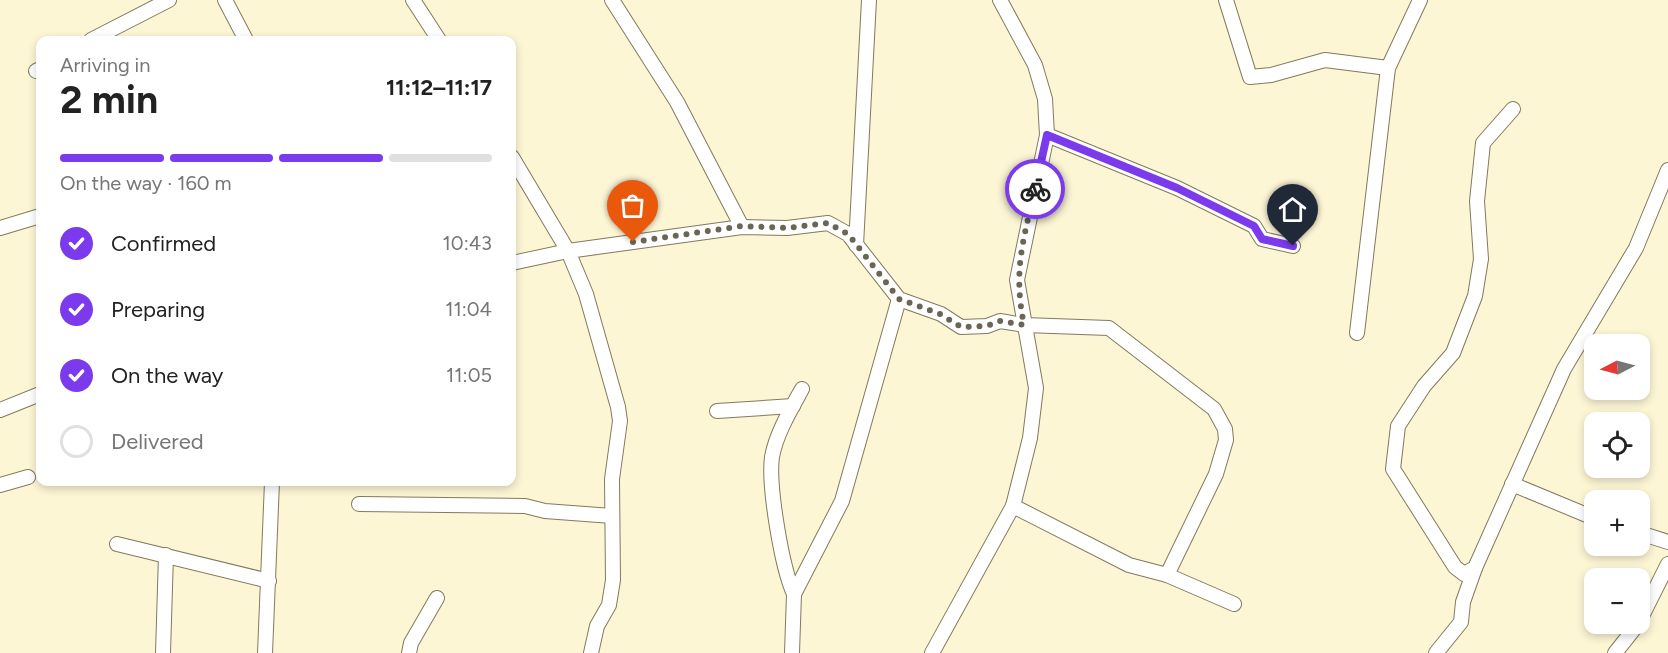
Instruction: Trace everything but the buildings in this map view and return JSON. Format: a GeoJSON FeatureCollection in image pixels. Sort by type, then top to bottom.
{"type":"FeatureCollection","features":[{"type":"Feature","properties":{"kind":"street"},"geometry":{"type":"LineString","coordinates":[[99,36],[169,0]]}},
{"type":"Feature","properties":{"kind":"street"},"geometry":{"type":"LineString","coordinates":[[225,0],[244,36]]}},
{"type":"Feature","properties":{"kind":"street"},"geometry":{"type":"LineString","coordinates":[[413,0],[436,36]]}},
{"type":"Feature","properties":{"kind":"street"},"geometry":{"type":"LineString","coordinates":[[612,0],[677,102],[742,226]]}},
{"type":"Feature","properties":{"kind":"street"},"geometry":{"type":"LineString","coordinates":[[856,245],[869,0]]}},
{"type":"Feature","properties":{"kind":"street"},"geometry":{"type":"LineString","coordinates":[[932,653],[1013,506],[1030,438],[1036,388],[1019,299],[1018,264],[1047,135],[1042,84],[1035,65],[1000,0]]}},
{"type":"Feature","properties":{"kind":"street"},"geometry":{"type":"LineString","coordinates":[[1226,0],[1250,77],[1271,75],[1325,60],[1388,68]]}},
{"type":"Feature","properties":{"kind":"street"},"geometry":{"type":"LineString","coordinates":[[1357,333],[1388,68],[1419,0]]}},
{"type":"Feature","properties":{"kind":"street"},"geometry":{"type":"LineString","coordinates":[[1469,571],[1455,567],[1394,469],[1398,426],[1424,386],[1453,353],[1475,296],[1481,259],[1477,201],[1483,143],[1513,109]]}},
{"type":"Feature","properties":{"kind":"street"},"geometry":{"type":"LineString","coordinates":[[1047,135],[1177,188],[1254,226],[1262,239],[1293,246]]}},
{"type":"Feature","properties":{"kind":"street"},"geometry":{"type":"LineString","coordinates":[[516,164],[568,251],[586,294],[618,406],[620,421],[612,479],[613,580],[609,605],[597,626],[591,653]]}},
{"type":"Feature","properties":{"kind":"street"},"geometry":{"type":"LineString","coordinates":[[1436,653],[1461,622],[1463,602],[1469,588],[1469,571],[1512,484],[1564,369],[1636,248],[1668,170]]}},
{"type":"Feature","properties":{"kind":"street"},"geometry":{"type":"LineString","coordinates":[[0,228],[36,217]]}},
{"type":"Feature","properties":{"kind":"street"},"geometry":{"type":"LineString","coordinates":[[516,262],[568,251],[742,226],[787,228],[828,223],[848,234],[899,299],[940,314],[961,327],[987,326],[1000,321],[1024,325],[1109,328],[1214,409],[1222,419],[1226,440],[1216,474],[1167,575]]}},
{"type":"Feature","properties":{"kind":"street"},"geometry":{"type":"LineString","coordinates":[[794,594],[842,501],[899,299]]}},
{"type":"Feature","properties":{"kind":"street"},"geometry":{"type":"LineString","coordinates":[[792,653],[794,594],[785,571],[772,470],[775,445],[802,389]]}},
{"type":"Feature","properties":{"kind":"street"},"geometry":{"type":"LineString","coordinates":[[0,410],[36,396]]}},
{"type":"Feature","properties":{"kind":"street"},"geometry":{"type":"LineString","coordinates":[[717,411],[793,406]]}},
{"type":"Feature","properties":{"kind":"street"},"geometry":{"type":"LineString","coordinates":[[0,485],[28,477]]}},
{"type":"Feature","properties":{"kind":"street"},"geometry":{"type":"LineString","coordinates":[[1512,484],[1584,514]]}},
{"type":"Feature","properties":{"kind":"street"},"geometry":{"type":"LineString","coordinates":[[265,653],[272,486]]}},
{"type":"Feature","properties":{"kind":"street"},"geometry":{"type":"LineString","coordinates":[[359,504],[525,506],[545,511],[612,516]]}},
{"type":"Feature","properties":{"kind":"street"},"geometry":{"type":"LineString","coordinates":[[1013,506],[1129,565],[1167,575],[1234,604]]}},
{"type":"Feature","properties":{"kind":"street"},"geometry":{"type":"LineString","coordinates":[[1650,536],[1668,542]]}},
{"type":"Feature","properties":{"kind":"street"},"geometry":{"type":"LineString","coordinates":[[117,544],[269,580]]}},
{"type":"Feature","properties":{"kind":"street"},"geometry":{"type":"LineString","coordinates":[[164,653],[166,555]]}},
{"type":"Feature","properties":{"kind":"street"},"geometry":{"type":"LineString","coordinates":[[1650,600],[1668,564]]}},
{"type":"Feature","properties":{"kind":"street"},"geometry":{"type":"LineString","coordinates":[[409,653],[411,643],[437,598]]}},
{"type":"Feature","properties":{"kind":"street"},"geometry":{"type":"LineString","coordinates":[[1615,653],[1630,634]]}},
{"type":"Feature","properties":{"kind":"way so far"},"geometry":{"type":"LineString","coordinates":[[633,242],[742,226],[787,228],[828,223],[848,234],[899,299],[940,314],[961,327],[987,326],[1000,321],[1024,325],[1017,280],[1018,264],[1035,189]]}},
{"type":"Feature","properties":{"kind":"route"},"geometry":{"type":"LineString","coordinates":[[1035,189],[1047,135],[1177,188],[1254,226],[1262,239],[1275,240],[1293,246]]}}]}
